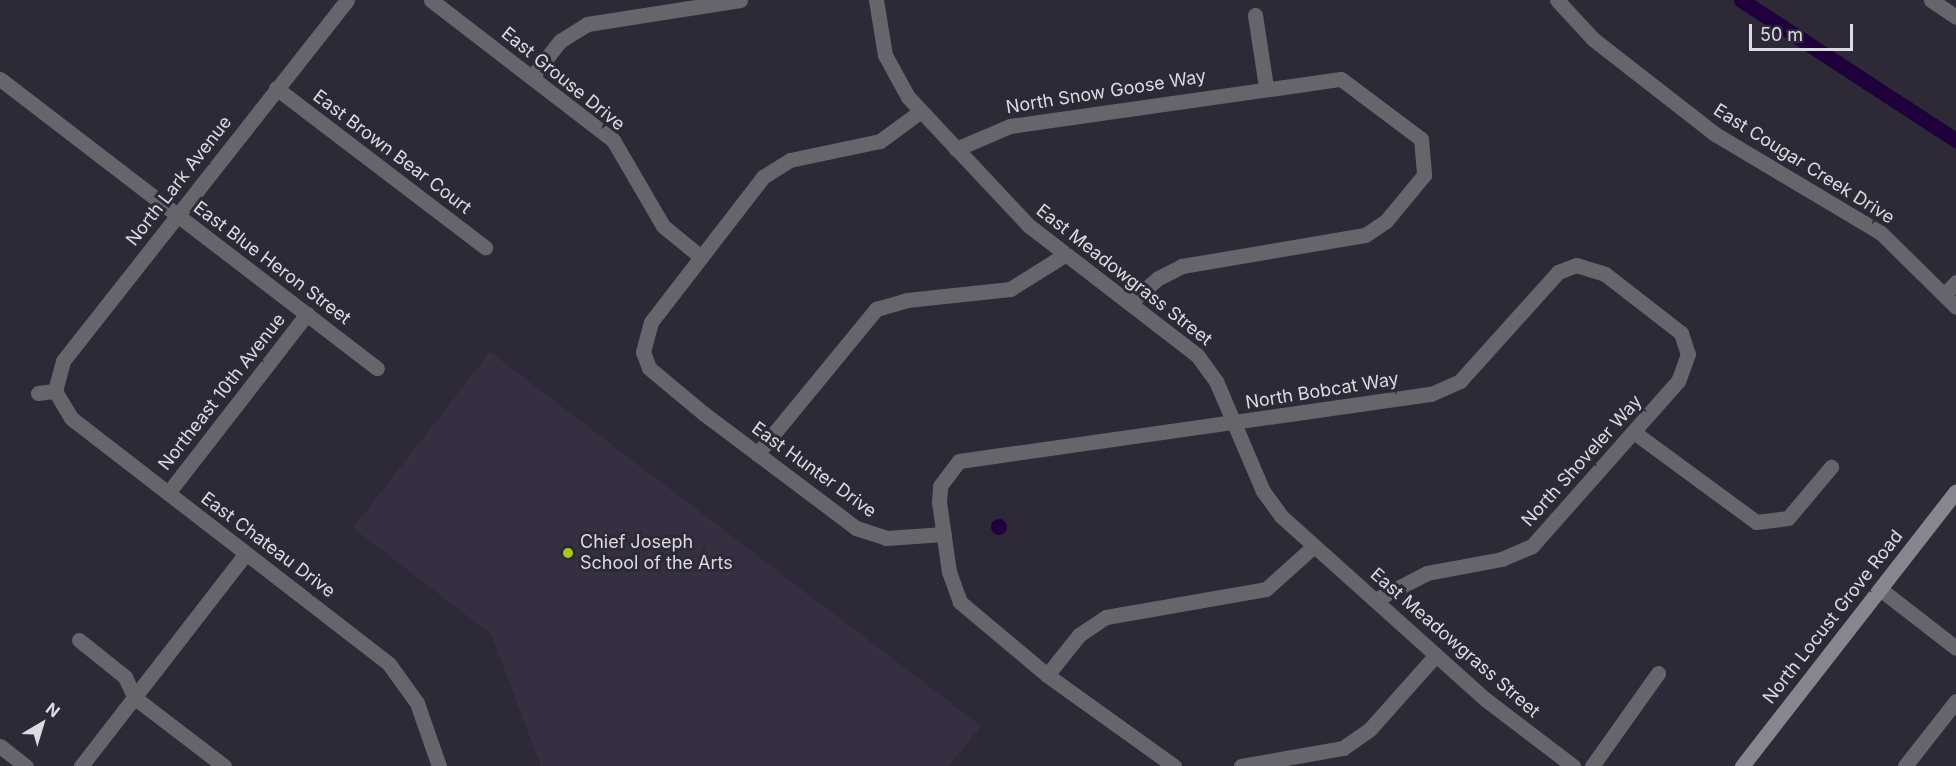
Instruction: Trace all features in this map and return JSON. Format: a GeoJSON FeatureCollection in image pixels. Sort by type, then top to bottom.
{"type":"FeatureCollection","features":[{"type":"Feature","properties":{"kind":"main road","name":"North Locust Grove Road"},"geometry":{"type":"LineString","coordinates":[[1742,766],[1956,491]]}},
{"type":"Feature","properties":{"kind":"street","name":"North Lark Avenue"},"geometry":{"type":"LineString","coordinates":[[55,391],[63,361],[347,0]]}},
{"type":"Feature","properties":{"kind":"street","name":"East Grouse Drive"},"geometry":{"type":"LineString","coordinates":[[431,0],[613,140],[663,226],[701,257]]}},
{"type":"Feature","properties":{"kind":"street"},"geometry":{"type":"LineString","coordinates":[[532,77],[573,32],[603,20],[655,6],[740,0]]}},
{"type":"Feature","properties":{"kind":"street","name":"East Meadowgrass Street"},"geometry":{"type":"LineString","coordinates":[[876,0],[890,70],[921,111],[1016,213],[1197,355],[1234,423],[1271,504],[1314,546],[1436,655],[1573,766]]}},
{"type":"Feature","properties":{"kind":"street","name":"East Cougar Creek Drive"},"geometry":{"type":"LineString","coordinates":[[1557,0],[1593,39],[1715,134],[1881,233],[1956,307]]}},
{"type":"Feature","properties":{"kind":"street"},"geometry":{"type":"LineString","coordinates":[[1931,0],[1954,11]]}},
{"type":"Feature","properties":{"kind":"street"},"geometry":{"type":"LineString","coordinates":[[1255,15],[1266,87]]}},
{"type":"Feature","properties":{"kind":"street","name":"East Blue Heron Street"},"geometry":{"type":"LineString","coordinates":[[0,79],[377,368]]}},
{"type":"Feature","properties":{"kind":"street","name":"North Snow Goose Way"},"geometry":{"type":"LineString","coordinates":[[956,149],[1010,126],[1266,87],[1341,79],[1410,127],[1426,154],[1424,175],[1386,221],[1365,235],[1182,266],[1158,278],[1130,303]]}},
{"type":"Feature","properties":{"kind":"street","name":"East Brown Bear Court"},"geometry":{"type":"LineString","coordinates":[[276,88],[485,247]]}},
{"type":"Feature","properties":{"kind":"street"},"geometry":{"type":"LineString","coordinates":[[701,257],[775,167],[880,141],[921,111]]}},
{"type":"Feature","properties":{"kind":"street"},"geometry":{"type":"LineString","coordinates":[[756,454],[876,309],[907,300],[1010,289],[1066,254]]}},
{"type":"Feature","properties":{"kind":"street","name":"East Hunter Drive"},"geometry":{"type":"LineString","coordinates":[[701,257],[651,322],[643,352],[648,368],[756,454],[856,528],[886,538],[944,534]]}},
{"type":"Feature","properties":{"kind":"street","name":"North Bobcat Way"},"geometry":{"type":"LineString","coordinates":[[944,534],[940,486],[959,461],[1234,423],[1446,389],[1472,370],[1558,273],[1576,265],[1605,273],[1675,327],[1688,349]]}},
{"type":"Feature","properties":{"kind":"street"},"geometry":{"type":"LineString","coordinates":[[1944,295],[1956,282]]}},
{"type":"Feature","properties":{"kind":"street","name":"Northeast 10th Avenue"},"geometry":{"type":"LineString","coordinates":[[168,493],[307,314]]}},
{"type":"Feature","properties":{"kind":"street","name":"North Shoveler Way"},"geometry":{"type":"LineString","coordinates":[[1375,600],[1426,573],[1503,559],[1532,546],[1635,433],[1678,381],[1688,349]]}},
{"type":"Feature","properties":{"kind":"street"},"geometry":{"type":"LineString","coordinates":[[38,393],[55,391]]}},
{"type":"Feature","properties":{"kind":"street","name":"East Chateau Drive"},"geometry":{"type":"LineString","coordinates":[[55,391],[71,418],[389,664],[417,703],[439,766]]}},
{"type":"Feature","properties":{"kind":"street"},"geometry":{"type":"LineString","coordinates":[[1635,433],[1756,522],[1788,518],[1831,467]]}},
{"type":"Feature","properties":{"kind":"street"},"geometry":{"type":"LineString","coordinates":[[944,534],[960,602],[1047,675],[1174,766]]}},
{"type":"Feature","properties":{"kind":"street"},"geometry":{"type":"LineString","coordinates":[[1047,675],[1079,634],[1106,617],[1266,589],[1314,546]]}},
{"type":"Feature","properties":{"kind":"street"},"geometry":{"type":"LineString","coordinates":[[81,766],[246,553]]}},
{"type":"Feature","properties":{"kind":"street"},"geometry":{"type":"LineString","coordinates":[[1880,589],[1956,648]]}},
{"type":"Feature","properties":{"kind":"street"},"geometry":{"type":"LineString","coordinates":[[79,640],[125,677],[135,698],[224,766]]}},
{"type":"Feature","properties":{"kind":"street"},"geometry":{"type":"LineString","coordinates":[[1243,766],[1343,748],[1370,729],[1436,655]]}},
{"type":"Feature","properties":{"kind":"street"},"geometry":{"type":"LineString","coordinates":[[1592,766],[1658,673]]}},
{"type":"Feature","properties":{"kind":"street"},"geometry":{"type":"LineString","coordinates":[[1905,766],[1956,701]]}},
{"type":"Feature","properties":{"kind":"street"},"geometry":{"type":"LineString","coordinates":[[0,746],[26,766]]}},
{"type":"Feature","properties":{"kind":"shaded area","name":"Chief Joseph School of the Arts"},"geometry":{"type":"Polygon","coordinates":[[[490,352],[981,726],[949,766],[541,766],[491,634],[353,528],[490,352]]]}},
{"type":"Feature","properties":{"kind":"shaded area"},"geometry":{"type":"Polygon","coordinates":[[[999,519],[1007,527],[999,535],[991,527],[999,519]]]}},
{"type":"Feature","properties":{"kind":"waterway"},"geometry":{"type":"LineString","coordinates":[[1741,0],[1956,140]]}},
{"type":"Feature","properties":{"kind":"place","name":"Chief Joseph School of the Arts"},"geometry":{"type":"Point","coordinates":[568,553]}}]}
